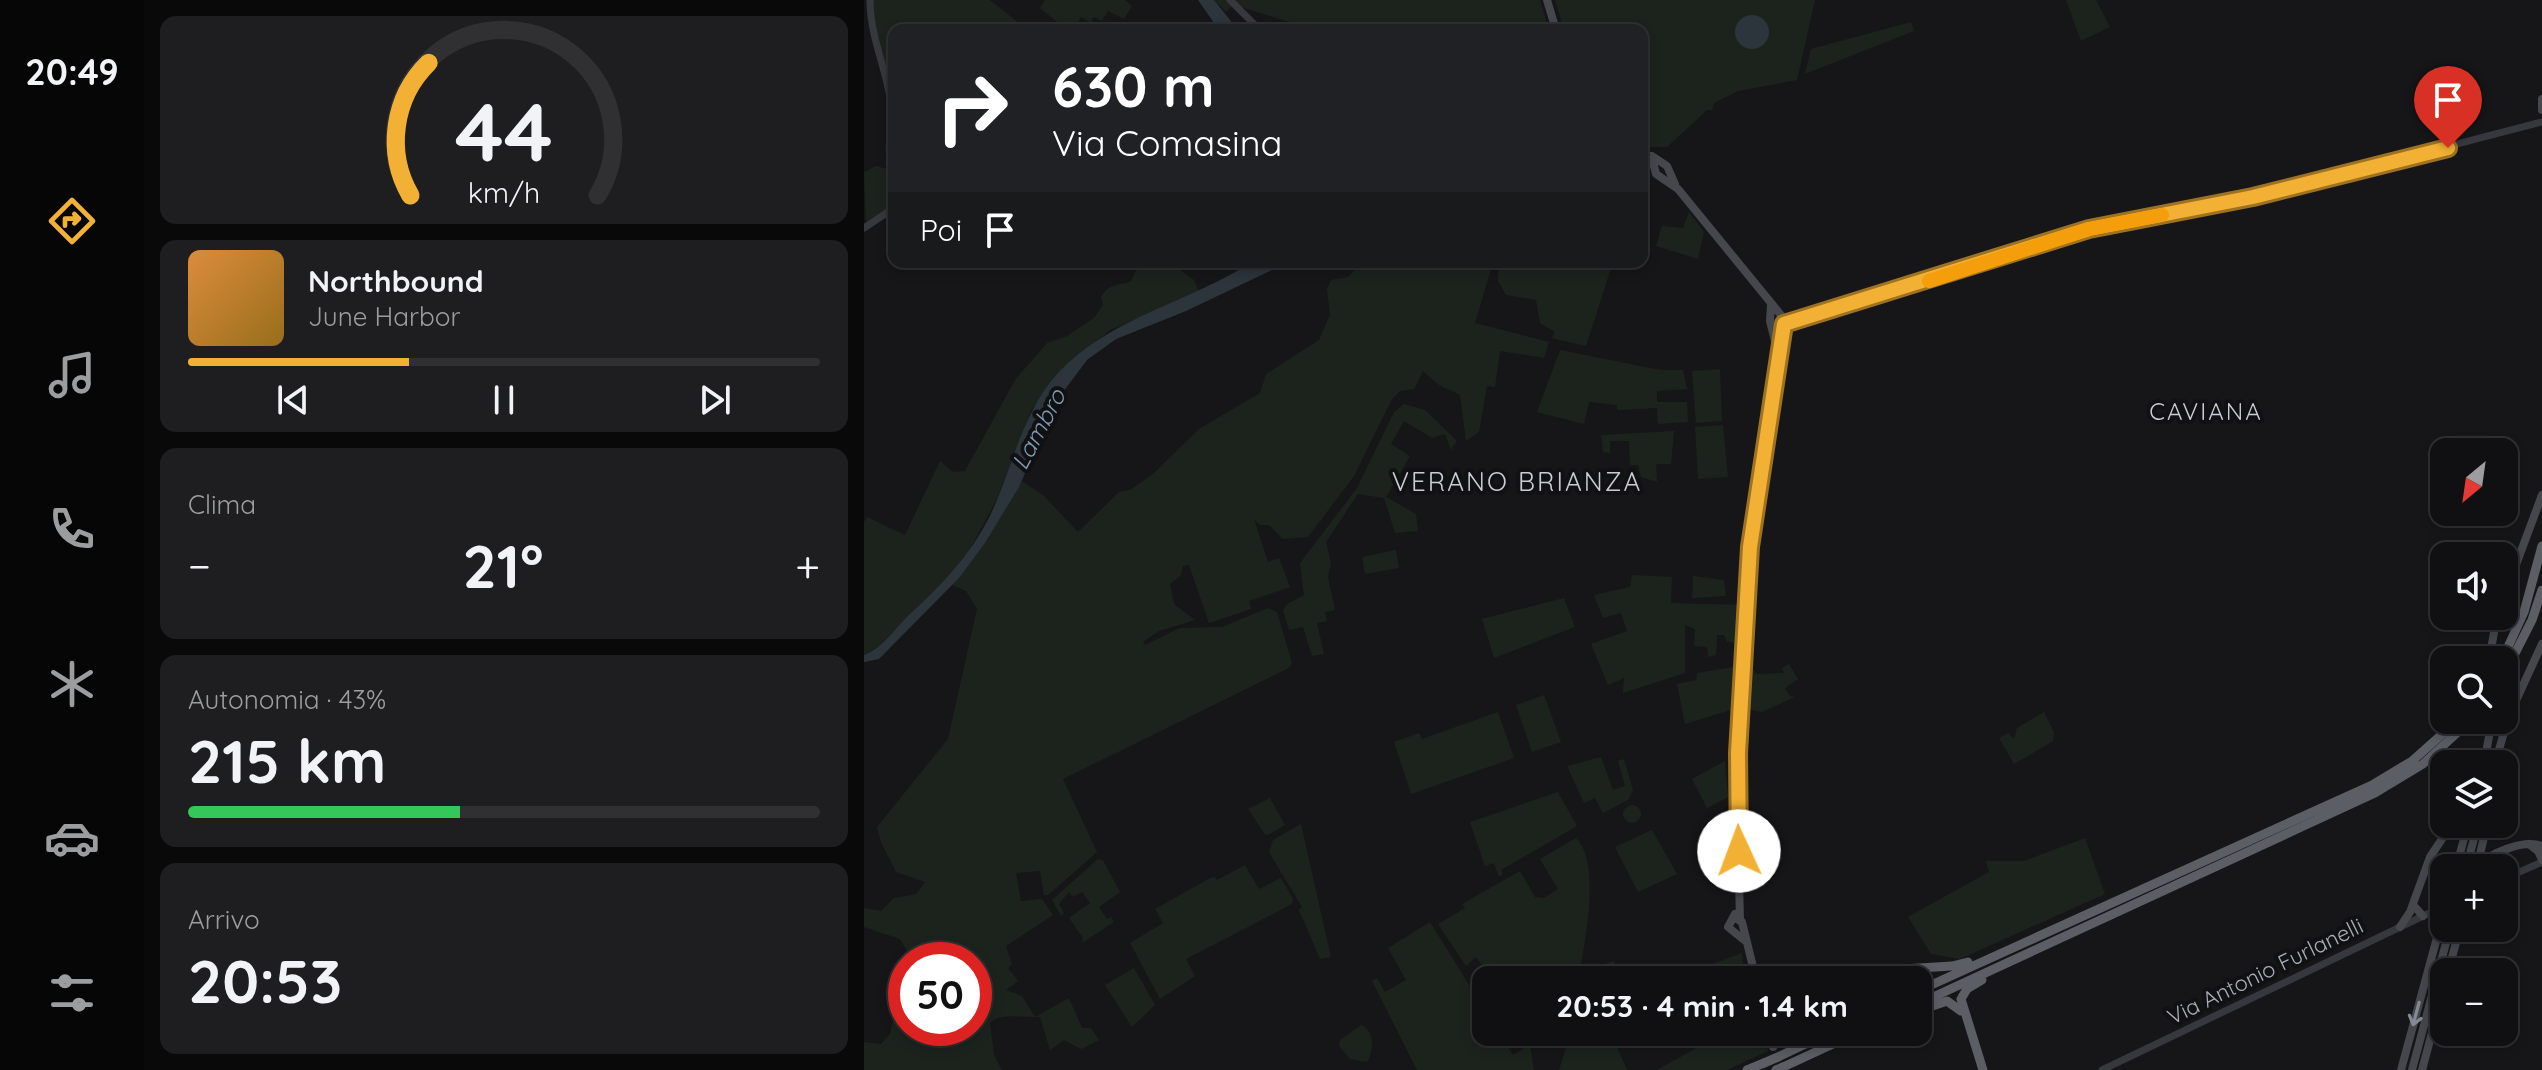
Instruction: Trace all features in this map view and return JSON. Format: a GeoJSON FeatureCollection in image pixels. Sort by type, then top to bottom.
{"type":"FeatureCollection","features":[{"type":"Feature","properties":{"kind":"highway"},"geometry":{"type":"LineString","coordinates":[[2509,646],[2542,546]]}},
{"type":"Feature","properties":{"kind":"highway"},"geometry":{"type":"LineString","coordinates":[[2518,648],[2542,590]]}},
{"type":"Feature","properties":{"kind":"highway"},"geometry":{"type":"LineString","coordinates":[[1932,985],[2372,785],[2412,761],[2448,734]]}},
{"type":"Feature","properties":{"kind":"highway"},"geometry":{"type":"LineString","coordinates":[[1932,997],[2375,793],[2423,764],[2452,734]]}},
{"type":"Feature","properties":{"kind":"highway"},"geometry":{"type":"LineString","coordinates":[[1983,1070],[1961,999],[1971,986],[2052,947],[2065,934]]}},
{"type":"Feature","properties":{"kind":"highway"},"geometry":{"type":"LineString","coordinates":[[1932,968],[1957,966],[2035,937]]}},
{"type":"Feature","properties":{"kind":"highway"},"geometry":{"type":"LineString","coordinates":[[1932,1006],[1947,1001],[1956,1005],[1964,1016]]}},
{"type":"Feature","properties":{"kind":"highway"},"geometry":{"type":"LineString","coordinates":[[1747,1070],[1800,1046]]}},
{"type":"Feature","properties":{"kind":"highway"},"geometry":{"type":"LineString","coordinates":[[1780,1069],[1829,1046]]}},
{"type":"Feature","properties":{"kind":"main road"},"geometry":{"type":"LineString","coordinates":[[1547,0],[1554,24]]}},
{"type":"Feature","properties":{"kind":"main road"},"geometry":{"type":"LineString","coordinates":[[2542,99],[2542,109]]}},
{"type":"Feature","properties":{"kind":"main road"},"geometry":{"type":"LineString","coordinates":[[1648,155],[1771,299],[1781,319],[1773,404],[1750,547],[1737,785],[1738,924],[1752,966]]}},
{"type":"Feature","properties":{"kind":"main road"},"geometry":{"type":"LineString","coordinates":[[1776,357],[1770,319],[1781,319]]}},
{"type":"Feature","properties":{"kind":"main road"},"geometry":{"type":"LineString","coordinates":[[2518,559],[2542,495]]}},
{"type":"Feature","properties":{"kind":"main road"},"geometry":{"type":"LineString","coordinates":[[2498,750],[2508,718],[2542,644]]}},
{"type":"Feature","properties":{"kind":"main road"},"geometry":{"type":"LineString","coordinates":[[2400,927],[2413,905],[2428,862],[2443,838]]}},
{"type":"Feature","properties":{"kind":"main road"},"geometry":{"type":"LineString","coordinates":[[2483,838],[2491,850],[2502,852]]}},
{"type":"Feature","properties":{"kind":"main road"},"geometry":{"type":"LineString","coordinates":[[2480,854],[2483,838]]}},
{"type":"Feature","properties":{"kind":"main road"},"geometry":{"type":"LineString","coordinates":[[2528,844],[2538,851],[2542,861]]}},
{"type":"Feature","properties":{"kind":"main road"},"geometry":{"type":"LineString","coordinates":[[2498,854],[2528,844],[2542,846]]}},
{"type":"Feature","properties":{"kind":"main road"},"geometry":{"type":"LineString","coordinates":[[2413,905],[2421,917]]}},
{"type":"Feature","properties":{"kind":"main road"},"geometry":{"type":"LineString","coordinates":[[2401,1070],[2435,942]]}},
{"type":"Feature","properties":{"kind":"main road"},"geometry":{"type":"LineString","coordinates":[[2412,1070],[2446,942]]}},
{"type":"Feature","properties":{"kind":"main road"},"geometry":{"type":"LineString","coordinates":[[2422,1070],[2430,1040]]}},
{"type":"Feature","properties":{"kind":"street"},"geometry":{"type":"LineString","coordinates":[[870,0],[874,41],[888,93]]}},
{"type":"Feature","properties":{"kind":"street"},"geometry":{"type":"LineString","coordinates":[[1230,0],[1254,24]]}},
{"type":"Feature","properties":{"kind":"street"},"geometry":{"type":"LineString","coordinates":[[2527,127],[2542,109]]}},
{"type":"Feature","properties":{"kind":"street"},"geometry":{"type":"LineString","coordinates":[[1781,319],[1799,318],[1927,282],[2089,229],[2253,197],[2542,122]]}},
{"type":"Feature","properties":{"kind":"street"},"geometry":{"type":"LineString","coordinates":[[864,228],[888,212]]}},
{"type":"Feature","properties":{"kind":"street"},"geometry":{"type":"LineString","coordinates":[[2518,872],[2542,861]]}},
{"type":"Feature","properties":{"kind":"street","name":"Via Antonio Furlanelli"},"geometry":{"type":"LineString","coordinates":[[2102,1070],[2430,914]]}},
{"type":"Feature","properties":{"kind":"shaded area"},"geometry":{"type":"Polygon","coordinates":[[[871,0],[990,0],[1020,24],[888,24],[888,79],[878,53],[871,0]]]}},
{"type":"Feature","properties":{"kind":"shaded area"},"geometry":{"type":"Polygon","coordinates":[[[1045,0],[1125,0],[1132,6],[1124,19],[1108,11],[1102,21],[1094,17],[1091,23],[1081,17],[1077,24],[1060,24],[1040,8],[1045,0]]]}},
{"type":"Feature","properties":{"kind":"shaded area"},"geometry":{"type":"Polygon","coordinates":[[[1214,0],[1540,0],[1547,24],[1296,24],[1241,7],[1231,7],[1226,12],[1214,0]]]}},
{"type":"Feature","properties":{"kind":"shaded area"},"geometry":{"type":"Polygon","coordinates":[[[1555,0],[1815,0],[1797,80],[1738,91],[1714,103],[1712,110],[1707,110],[1667,147],[1648,144],[1648,24],[1562,24],[1555,0]]]}},
{"type":"Feature","properties":{"kind":"shaded area"},"geometry":{"type":"Polygon","coordinates":[[[2066,0],[2096,0],[2110,27],[2081,41],[2066,0]]]}},
{"type":"Feature","properties":{"kind":"shaded area"},"geometry":{"type":"Polygon","coordinates":[[[1911,22],[1914,31],[1805,74],[1811,49],[1911,22]]]}},
{"type":"Feature","properties":{"kind":"shaded area"},"geometry":{"type":"Polygon","coordinates":[[[876,166],[888,169],[888,209],[866,222],[864,172],[876,166]]]}},
{"type":"Feature","properties":{"kind":"shaded area"},"geometry":{"type":"Polygon","coordinates":[[[1689,212],[1704,232],[1698,259],[1656,246],[1662,226],[1683,228],[1689,212]]]}},
{"type":"Feature","properties":{"kind":"shaded area"},"geometry":{"type":"Polygon","coordinates":[[[1137,268],[1181,268],[1194,280],[1199,292],[1110,330],[1056,375],[1031,411],[997,499],[969,551],[942,584],[879,646],[864,655],[864,522],[867,517],[905,535],[940,461],[953,472],[965,471],[1015,380],[1047,343],[1067,336],[1094,318],[1103,305],[1101,297],[1104,292],[1131,281],[1137,268]]]}},
{"type":"Feature","properties":{"kind":"shaded area"},"geometry":{"type":"Polygon","coordinates":[[[1356,268],[1491,268],[1475,323],[1549,342],[1544,358],[1500,351],[1495,387],[1487,386],[1479,432],[1466,441],[1460,395],[1439,385],[1423,371],[1414,389],[1400,391],[1392,399],[1354,476],[1308,537],[1283,539],[1269,525],[1260,525],[1254,519],[1268,562],[1279,558],[1290,587],[1249,601],[1251,609],[1209,623],[1189,565],[1183,566],[1181,575],[1170,584],[1174,604],[1195,620],[1159,631],[1143,642],[1145,645],[1180,628],[1222,627],[1268,608],[1277,612],[1292,663],[1289,668],[1063,779],[1097,852],[1048,895],[1044,895],[1040,871],[1016,873],[1021,901],[1042,899],[1053,915],[1006,946],[1012,964],[1008,968],[1018,981],[1006,990],[1022,996],[1035,1017],[1013,1016],[992,1022],[992,942],[902,942],[864,927],[864,908],[881,911],[894,898],[916,894],[925,882],[896,872],[877,827],[948,739],[977,609],[966,591],[952,585],[985,543],[1022,481],[1044,496],[1078,532],[1119,492],[1130,490],[1153,474],[1199,429],[1260,393],[1266,374],[1319,340],[1330,315],[1327,289],[1331,280],[1348,277],[1356,268]]]}},
{"type":"Feature","properties":{"kind":"shaded area"},"geometry":{"type":"Polygon","coordinates":[[[1499,268],[1611,268],[1586,346],[1552,338],[1555,332],[1540,323],[1536,300],[1506,295],[1498,281],[1499,268]]]}},
{"type":"Feature","properties":{"kind":"shaded area"},"geometry":{"type":"Polygon","coordinates":[[[1560,350],[1661,370],[1683,370],[1687,389],[1657,391],[1657,402],[1687,402],[1688,422],[1658,424],[1657,408],[1617,410],[1617,405],[1589,402],[1584,424],[1537,412],[1560,350]]]}},
{"type":"Feature","properties":{"kind":"shaded area"},"geometry":{"type":"Polygon","coordinates":[[[1720,369],[1722,421],[1696,423],[1692,371],[1720,369]]]}},
{"type":"Feature","properties":{"kind":"shaded area"},"geometry":{"type":"Polygon","coordinates":[[[1404,404],[1425,410],[1457,441],[1451,450],[1445,434],[1432,438],[1404,421],[1391,444],[1410,456],[1386,497],[1416,514],[1418,531],[1395,533],[1384,498],[1358,494],[1326,542],[1331,563],[1328,577],[1335,610],[1325,612],[1327,621],[1317,623],[1324,654],[1312,656],[1303,627],[1289,630],[1283,610],[1287,604],[1304,595],[1300,563],[1357,488],[1394,412],[1404,404]]]}},
{"type":"Feature","properties":{"kind":"shaded area"},"geometry":{"type":"Polygon","coordinates":[[[1723,425],[1728,477],[1698,479],[1695,427],[1723,425]]]}},
{"type":"Feature","properties":{"kind":"shaded area"},"geometry":{"type":"Polygon","coordinates":[[[1674,431],[1671,464],[1656,464],[1657,482],[1641,477],[1638,465],[1630,465],[1629,441],[1610,441],[1610,453],[1603,452],[1601,435],[1674,431]]]}},
{"type":"Feature","properties":{"kind":"shaded area"},"geometry":{"type":"Polygon","coordinates":[[[1396,550],[1399,568],[1365,574],[1362,557],[1396,550]]]}},
{"type":"Feature","properties":{"kind":"shaded area"},"geometry":{"type":"Polygon","coordinates":[[[1632,575],[1672,577],[1671,603],[1742,605],[1739,643],[1727,642],[1724,635],[1717,635],[1716,655],[1708,657],[1707,647],[1694,646],[1695,629],[1685,625],[1685,673],[1623,693],[1624,678],[1608,685],[1591,644],[1627,631],[1621,613],[1603,618],[1594,595],[1630,587],[1632,575]]]}},
{"type":"Feature","properties":{"kind":"shaded area"},"geometry":{"type":"Polygon","coordinates":[[[1693,576],[1724,580],[1726,596],[1692,598],[1693,576]]]}},
{"type":"Feature","properties":{"kind":"shaded area"},"geometry":{"type":"Polygon","coordinates":[[[1564,598],[1575,627],[1494,658],[1482,619],[1564,598]]]}},
{"type":"Feature","properties":{"kind":"shaded area"},"geometry":{"type":"Polygon","coordinates":[[[1789,664],[1798,679],[1785,688],[1790,696],[1795,697],[1762,712],[1748,709],[1750,665],[1756,674],[1784,673],[1782,668],[1789,664]]]}},
{"type":"Feature","properties":{"kind":"shaded area"},"geometry":{"type":"Polygon","coordinates":[[[1733,667],[1738,672],[1737,708],[1685,724],[1677,684],[1696,680],[1697,673],[1733,667]]]}},
{"type":"Feature","properties":{"kind":"shaded area"},"geometry":{"type":"Polygon","coordinates":[[[1544,695],[1561,742],[1532,752],[1516,705],[1544,695]]]}},
{"type":"Feature","properties":{"kind":"shaded area"},"geometry":{"type":"Polygon","coordinates":[[[1498,712],[1514,758],[1411,794],[1394,742],[1419,733],[1422,739],[1498,712]]]}},
{"type":"Feature","properties":{"kind":"shaded area"},"geometry":{"type":"Polygon","coordinates":[[[2044,712],[2054,732],[2053,741],[2014,764],[1999,738],[2008,733],[2014,739],[2017,728],[2044,712]]]}},
{"type":"Feature","properties":{"kind":"shaded area"},"geometry":{"type":"Polygon","coordinates":[[[1601,757],[1613,790],[1625,786],[1618,761],[1624,759],[1633,790],[1628,800],[1603,813],[1595,798],[1584,803],[1567,766],[1601,757]]]}},
{"type":"Feature","properties":{"kind":"shaded area"},"geometry":{"type":"Polygon","coordinates":[[[1725,761],[1728,797],[1707,808],[1692,779],[1725,761]]]}},
{"type":"Feature","properties":{"kind":"shaded area"},"geometry":{"type":"Polygon","coordinates":[[[1558,792],[1577,826],[1501,870],[1503,874],[1499,877],[1494,863],[1485,866],[1470,822],[1558,792]]]}},
{"type":"Feature","properties":{"kind":"shaded area"},"geometry":{"type":"Polygon","coordinates":[[[1270,798],[1285,825],[1266,836],[1248,809],[1270,798]]]}},
{"type":"Feature","properties":{"kind":"shaded area"},"geometry":{"type":"Polygon","coordinates":[[[1628,805],[1636,805],[1641,814],[1639,821],[1628,823],[1623,818],[1623,810],[1628,805]]]}},
{"type":"Feature","properties":{"kind":"shaded area"},"geometry":{"type":"Polygon","coordinates":[[[1301,824],[1331,957],[1320,959],[1299,910],[1302,907],[1269,852],[1273,840],[1301,824]]]}},
{"type":"Feature","properties":{"kind":"shaded area"},"geometry":{"type":"Polygon","coordinates":[[[1652,830],[1677,874],[1638,892],[1615,847],[1652,830]]]}},
{"type":"Feature","properties":{"kind":"shaded area"},"geometry":{"type":"Polygon","coordinates":[[[1576,838],[1584,850],[1590,885],[1580,966],[1483,966],[1476,957],[1466,966],[1438,924],[1465,908],[1462,904],[1520,871],[1535,897],[1544,898],[1558,889],[1540,859],[1576,838]]]}},
{"type":"Feature","properties":{"kind":"shaded area"},"geometry":{"type":"Polygon","coordinates":[[[2085,838],[2105,894],[1960,959],[1931,954],[1908,917],[1989,872],[1986,861],[2024,861],[2085,838]]]}},
{"type":"Feature","properties":{"kind":"shaded area"},"geometry":{"type":"Polygon","coordinates":[[[1098,859],[1103,860],[1120,892],[1099,907],[1107,919],[1111,917],[1114,922],[1082,943],[1083,938],[1069,918],[1090,903],[1082,892],[1073,897],[1069,892],[1059,904],[1064,913],[1061,916],[1052,900],[1098,859]]]}},
{"type":"Feature","properties":{"kind":"shaded area"},"geometry":{"type":"Polygon","coordinates":[[[1245,865],[1259,889],[1281,878],[1293,899],[1292,904],[1186,959],[1195,976],[1160,999],[1130,943],[1163,923],[1155,909],[1214,876],[1217,880],[1245,865]]]}},
{"type":"Feature","properties":{"kind":"shaded area"},"geometry":{"type":"Polygon","coordinates":[[[1430,922],[1472,990],[1472,1046],[1507,1046],[1513,1055],[1530,1046],[1534,1070],[1417,1070],[1372,981],[1377,978],[1385,992],[1406,980],[1388,948],[1430,922]]]}},
{"type":"Feature","properties":{"kind":"shaded area"},"geometry":{"type":"Polygon","coordinates":[[[1742,953],[1743,966],[1706,966],[1742,953]]]}},
{"type":"Feature","properties":{"kind":"shaded area"},"geometry":{"type":"Polygon","coordinates":[[[1614,961],[1616,966],[1599,966],[1614,961]]]}},
{"type":"Feature","properties":{"kind":"shaded area"},"geometry":{"type":"Polygon","coordinates":[[[1134,968],[1155,1005],[1132,1027],[1105,985],[1134,968]]]}},
{"type":"Feature","properties":{"kind":"shaded area"},"geometry":{"type":"Polygon","coordinates":[[[1069,998],[1082,1028],[1091,1028],[1099,1040],[1081,1049],[1064,1040],[1050,1050],[1040,1017],[1035,1017],[1069,998]]]}},
{"type":"Feature","properties":{"kind":"shaded area"},"geometry":{"type":"Polygon","coordinates":[[[1361,1025],[1369,1031],[1372,1042],[1367,1062],[1350,1059],[1339,1046],[1340,1040],[1361,1025]]]}},
{"type":"Feature","properties":{"kind":"shaded area"},"geometry":{"type":"Polygon","coordinates":[[[888,1036],[888,1046],[992,1046],[992,1039],[994,1055],[1002,1070],[864,1070],[864,1042],[881,1044],[888,1036]]]}},
{"type":"Feature","properties":{"kind":"shaded area"},"geometry":{"type":"Polygon","coordinates":[[[1567,1046],[1619,1046],[1627,1070],[1559,1070],[1567,1046]]]}},
{"type":"Feature","properties":{"kind":"shaded area"},"geometry":{"type":"Polygon","coordinates":[[[1700,1046],[1767,1046],[1768,1051],[1727,1070],[1657,1070],[1700,1046]]]}},
{"type":"Feature","properties":{"kind":"water"},"geometry":{"type":"Polygon","coordinates":[[[1198,0],[1214,0],[1233,24],[1215,24],[1198,0]]]}},
{"type":"Feature","properties":{"kind":"water"},"geometry":{"type":"Polygon","coordinates":[[[1752,15],[1764,20],[1769,32],[1764,44],[1752,49],[1740,44],[1735,32],[1740,20],[1752,15]]]}},
{"type":"Feature","properties":{"kind":"water","name":"Lambro"},"geometry":{"type":"Polygon","coordinates":[[[1241,268],[1276,268],[1186,311],[1116,339],[1087,360],[1057,400],[1019,487],[985,543],[959,578],[879,659],[864,662],[864,655],[877,648],[936,589],[971,548],[997,500],[1029,418],[1057,374],[1101,338],[1125,324],[1241,268]]]}},
{"type":"Feature","properties":{"kind":"slow traffic"},"geometry":{"type":"LineString","coordinates":[[1929,281],[2089,229],[2162,215]]}},
{"type":"Feature","properties":{"kind":"district","name":"CAVIANA"},"geometry":{"type":"Point","coordinates":[2206,411]}},
{"type":"Feature","properties":{"kind":"district","name":"VERANO BRIANZA"},"geometry":{"type":"Point","coordinates":[1517,481]}},
{"type":"Feature","properties":{"kind":"route"},"geometry":{"type":"LineString","coordinates":[[1739,851],[1738,753],[1750,547],[1773,404],[1776,357],[1784,324],[1927,282],[2089,229],[2253,197],[2448,148]]}}]}
